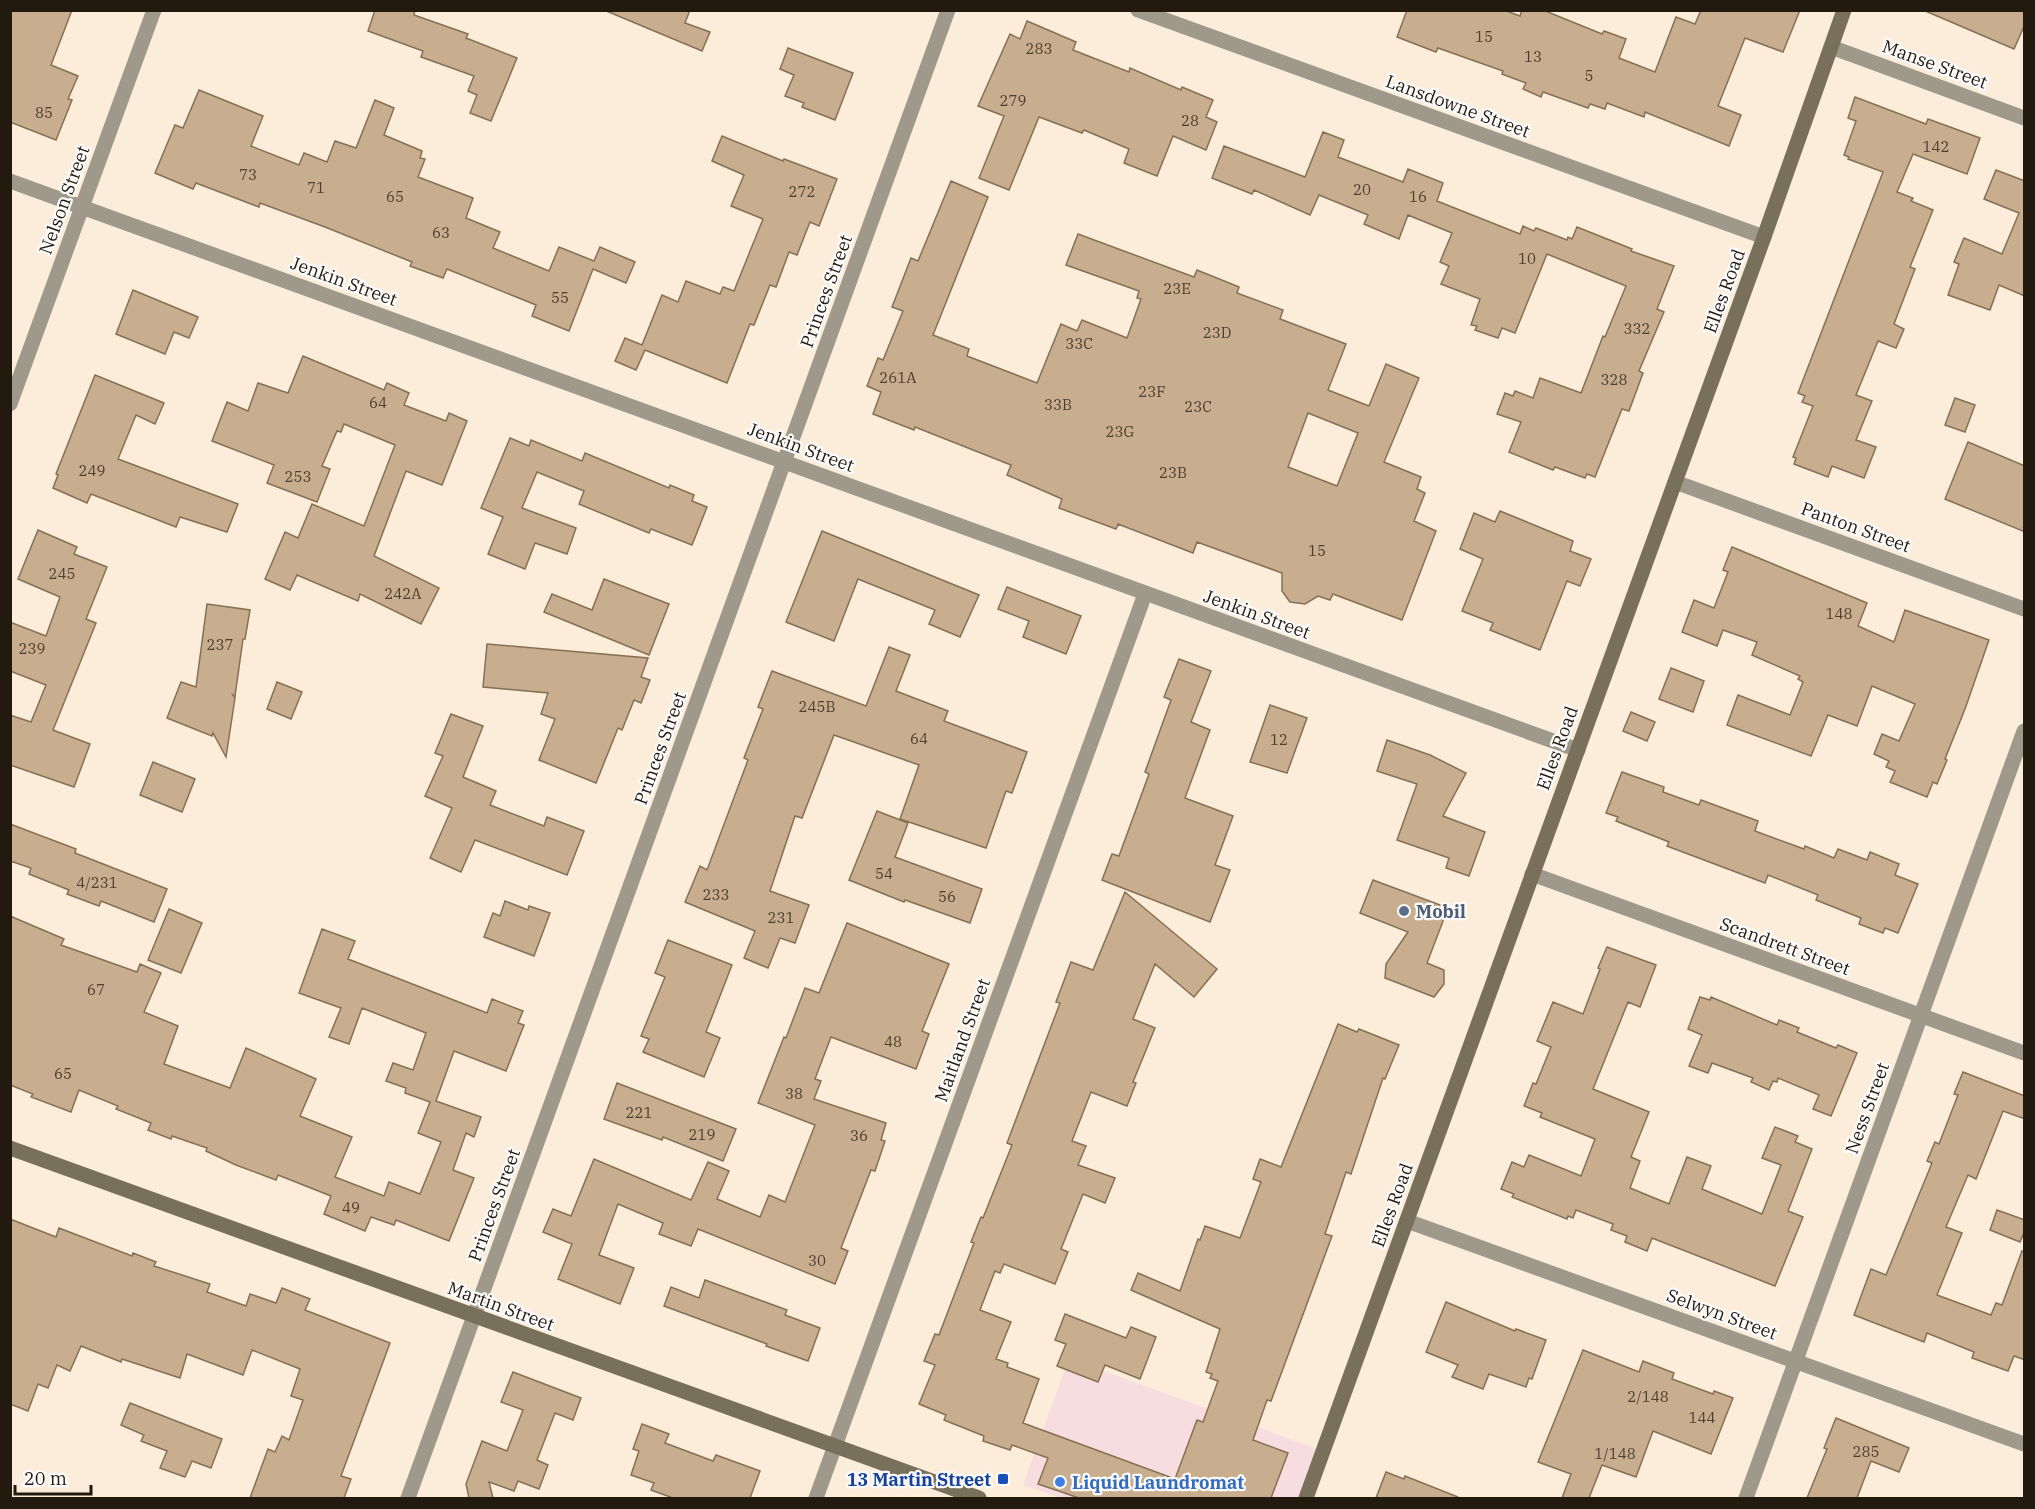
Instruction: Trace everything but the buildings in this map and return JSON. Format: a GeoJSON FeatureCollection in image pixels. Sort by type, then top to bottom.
{"type":"FeatureCollection","features":[{"type":"Feature","properties":{"kind":"main road","name":"Elles Road"},"geometry":{"type":"LineString","coordinates":[[1306,1498],[1764,237],[1844,10]]}},
{"type":"Feature","properties":{"kind":"main road","name":"Martin Street"},"geometry":{"type":"LineString","coordinates":[[10,1148],[979,1498]]}},
{"type":"Feature","properties":{"kind":"street","name":"Nelson Street"},"geometry":{"type":"LineString","coordinates":[[10,404],[154,10]]}},
{"type":"Feature","properties":{"kind":"street","name":"Princes Street"},"geometry":{"type":"LineString","coordinates":[[408,1498],[948,10]]}},
{"type":"Feature","properties":{"kind":"street","name":"Lansdowne Street"},"geometry":{"type":"LineString","coordinates":[[1138,10],[1764,237]]}},
{"type":"Feature","properties":{"kind":"street","name":"Manse Street"},"geometry":{"type":"LineString","coordinates":[[1832,46],[2025,118]]}},
{"type":"Feature","properties":{"kind":"street","name":"Jenkin Street"},"geometry":{"type":"LineString","coordinates":[[10,181],[1578,750]]}},
{"type":"Feature","properties":{"kind":"street","name":"Panton Street"},"geometry":{"type":"LineString","coordinates":[[1675,482],[2025,609]]}},
{"type":"Feature","properties":{"kind":"street","name":"Maitland Street"},"geometry":{"type":"LineString","coordinates":[[816,1498],[1145,594]]}},
{"type":"Feature","properties":{"kind":"street","name":"Ness Street"},"geometry":{"type":"LineString","coordinates":[[1746,1498],[2025,731]]}},
{"type":"Feature","properties":{"kind":"street","name":"Scandrett Street"},"geometry":{"type":"LineString","coordinates":[[1532,874],[2025,1053]]}},
{"type":"Feature","properties":{"kind":"street","name":"Selwyn Street"},"geometry":{"type":"LineString","coordinates":[[1407,1221],[2025,1444]]}},
{"type":"Feature","properties":{"kind":"shaded area"},"geometry":{"type":"Polygon","coordinates":[[[1069,1358],[1317,1449],[1299,1498],[1061,1498],[1023,1485],[1069,1358]]]}},
{"type":"Feature","properties":{"kind":"place","name":"Mobil"},"geometry":{"type":"Point","coordinates":[1404,911]}},
{"type":"Feature","properties":{"kind":"place","name":"13 Martin Street"},"geometry":{"type":"Point","coordinates":[1003,1479]}},
{"type":"Feature","properties":{"kind":"place","name":"Liquid Laundromat"},"geometry":{"type":"Point","coordinates":[1060,1482]}}]}
